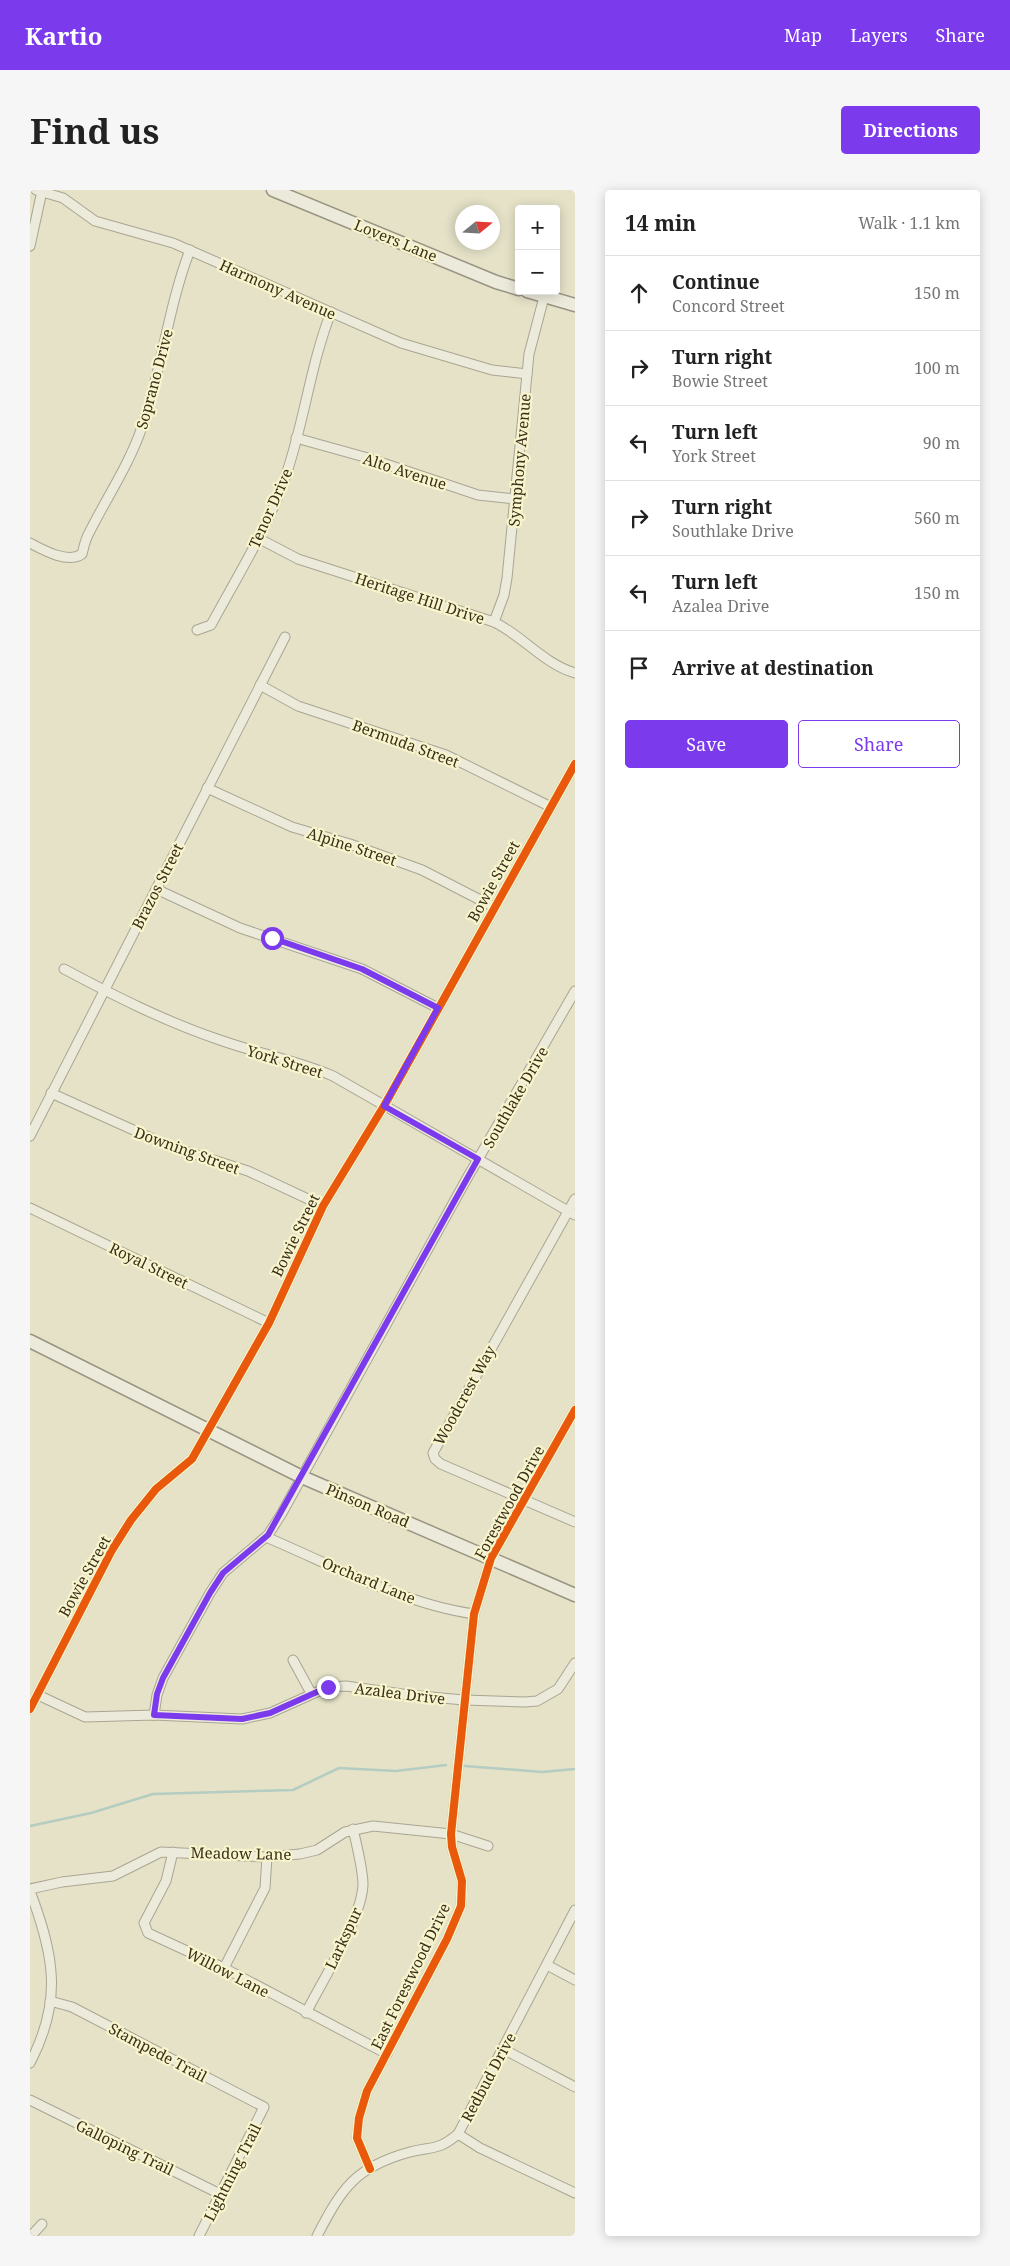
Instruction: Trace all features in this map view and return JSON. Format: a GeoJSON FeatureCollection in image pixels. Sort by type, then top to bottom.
{"type":"FeatureCollection","features":[{"type":"Feature","properties":{"kind":"main road","name":"Lovers Lane"},"geometry":{"type":"LineString","coordinates":[[273,190],[496,282],[515,288]]}},
{"type":"Feature","properties":{"kind":"main road"},"geometry":{"type":"LineString","coordinates":[[538,295],[575,305]]}},
{"type":"Feature","properties":{"kind":"main road","name":"Pinson Road"},"geometry":{"type":"LineString","coordinates":[[30,1341],[302,1477],[575,1595]]}},
{"type":"Feature","properties":{"kind":"street"},"geometry":{"type":"LineString","coordinates":[[30,246],[39,191]]}},
{"type":"Feature","properties":{"kind":"street","name":"Harmony Avenue"},"geometry":{"type":"LineString","coordinates":[[39,191],[63,198],[95,221],[159,237],[430,353],[492,370],[527,374]]}},
{"type":"Feature","properties":{"kind":"street","name":"Soprano Drive"},"geometry":{"type":"LineString","coordinates":[[30,543],[52,553],[72,558],[79,556],[141,430],[154,386],[177,286],[190,250]]}},
{"type":"Feature","properties":{"kind":"street","name":"Symphony Avenue"},"geometry":{"type":"LineString","coordinates":[[494,622],[506,588],[530,348],[544,297]]}},
{"type":"Feature","properties":{"kind":"street","name":"Tenor Drive"},"geometry":{"type":"LineString","coordinates":[[197,630],[211,625],[258,538],[282,488],[318,347],[331,312]]}},
{"type":"Feature","properties":{"kind":"street","name":"Alto Avenue"},"geometry":{"type":"LineString","coordinates":[[296,438],[368,458],[478,495],[515,499]]}},
{"type":"Feature","properties":{"kind":"street","name":"Heritage Hill Drive"},"geometry":{"type":"LineString","coordinates":[[258,538],[298,559],[494,622],[509,630],[553,664],[575,673]]}},
{"type":"Feature","properties":{"kind":"street","name":"Brazos Street"},"geometry":{"type":"LineString","coordinates":[[30,1136],[285,637]]}},
{"type":"Feature","properties":{"kind":"street","name":"Bermuda Street"},"geometry":{"type":"LineString","coordinates":[[260,685],[298,706],[446,755],[551,807]]}},
{"type":"Feature","properties":{"kind":"street","name":"Bowie Street"},"geometry":{"type":"LineString","coordinates":[[30,1709],[84,1603],[131,1520],[156,1489],[192,1459],[269,1323],[323,1206],[384,1106],[575,764]]}},
{"type":"Feature","properties":{"kind":"street","name":"Alpine Street"},"geometry":{"type":"LineString","coordinates":[[207,788],[292,827],[350,844],[422,870],[494,907]]}},
{"type":"Feature","properties":{"kind":"street"},"geometry":{"type":"LineString","coordinates":[[156,889],[240,928],[362,969],[438,1008]]}},
{"type":"Feature","properties":{"kind":"street","name":"York Street"},"geometry":{"type":"LineString","coordinates":[[64,969],[104,990],[214,1038],[254,1052],[317,1069],[572,1213]]}},
{"type":"Feature","properties":{"kind":"street","name":"Southlake Drive"},"geometry":{"type":"LineString","coordinates":[[154,1715],[157,1694],[163,1678],[210,1593],[223,1573],[266,1537],[302,1477],[478,1159],[575,991]]}},
{"type":"Feature","properties":{"kind":"street","name":"Downing Street"},"geometry":{"type":"LineString","coordinates":[[51,1093],[168,1146],[248,1171],[323,1206]]}},
{"type":"Feature","properties":{"kind":"street","name":"Woodcrest Way"},"geometry":{"type":"LineString","coordinates":[[575,1199],[572,1213],[433,1453],[435,1459],[441,1464],[575,1522]]}},
{"type":"Feature","properties":{"kind":"street","name":"Royal Street"},"geometry":{"type":"LineString","coordinates":[[30,1208],[269,1323]]}},
{"type":"Feature","properties":{"kind":"street","name":"Forestwood Drive"},"geometry":{"type":"LineString","coordinates":[[464,1700],[474,1614],[491,1558],[575,1410]]}},
{"type":"Feature","properties":{"kind":"street","name":"Orchard Lane"},"geometry":{"type":"LineString","coordinates":[[266,1537],[406,1596],[452,1611],[474,1614]]}},
{"type":"Feature","properties":{"kind":"street"},"geometry":{"type":"LineString","coordinates":[[293,1660],[311,1693]]}},
{"type":"Feature","properties":{"kind":"street","name":"Azalea Drive"},"geometry":{"type":"LineString","coordinates":[[38,1695],[85,1717],[154,1715],[249,1718],[270,1713],[328,1687],[346,1686],[409,1695],[464,1700],[537,1701],[558,1689],[575,1663]]}},
{"type":"Feature","properties":{"kind":"street","name":"East Forestwood Drive"},"geometry":{"type":"LineString","coordinates":[[370,2169],[357,2138],[359,2118],[368,2091],[447,1939],[461,1906],[462,1881],[452,1847],[451,1834],[464,1700]]}},
{"type":"Feature","properties":{"kind":"street","name":"Meadow Lane"},"geometry":{"type":"LineString","coordinates":[[30,1890],[62,1882],[113,1876],[152,1856],[173,1852],[268,1857],[311,1852],[353,1829],[372,1826],[451,1834],[488,1846]]}},
{"type":"Feature","properties":{"kind":"street","name":"Larkspur"},"geometry":{"type":"LineString","coordinates":[[306,2012],[352,1923],[361,1898],[362,1870],[353,1829]]}},
{"type":"Feature","properties":{"kind":"street","name":"Willow Lane"},"geometry":{"type":"LineString","coordinates":[[173,1852],[166,1881],[144,1923],[148,1933],[224,1968],[387,2054]]}},
{"type":"Feature","properties":{"kind":"street"},"geometry":{"type":"LineString","coordinates":[[224,1968],[265,1888],[268,1857]]}},
{"type":"Feature","properties":{"kind":"street"},"geometry":{"type":"LineString","coordinates":[[30,1890],[32,1904],[46,1935],[52,1970],[50,2001],[39,2046],[30,2063]]}},
{"type":"Feature","properties":{"kind":"street","name":"Redbud Drive"},"geometry":{"type":"LineString","coordinates":[[318,2236],[333,2206],[348,2184],[370,2169],[395,2156],[422,2149],[436,2149],[446,2144],[458,2134],[575,1910]]}},
{"type":"Feature","properties":{"kind":"street"},"geometry":{"type":"LineString","coordinates":[[547,1965],[575,1980]]}},
{"type":"Feature","properties":{"kind":"street","name":"Stampede Trail"},"geometry":{"type":"LineString","coordinates":[[50,2001],[72,2007],[264,2107]]}},
{"type":"Feature","properties":{"kind":"street"},"geometry":{"type":"LineString","coordinates":[[504,2049],[575,2087]]}},
{"type":"Feature","properties":{"kind":"street","name":"Galloping Trail"},"geometry":{"type":"LineString","coordinates":[[30,2100],[220,2194]]}},
{"type":"Feature","properties":{"kind":"street","name":"Lightning Trail"},"geometry":{"type":"LineString","coordinates":[[199,2236],[264,2107]]}},
{"type":"Feature","properties":{"kind":"street"},"geometry":{"type":"LineString","coordinates":[[458,2134],[480,2148],[575,2193]]}},
{"type":"Feature","properties":{"kind":"street"},"geometry":{"type":"LineString","coordinates":[[31,2236],[42,2224]]}},
{"type":"Feature","properties":{"kind":"waterway"},"geometry":{"type":"LineString","coordinates":[[30,1826],[91,1813],[153,1794],[293,1790],[339,1768],[396,1771],[446,1765]]}},
{"type":"Feature","properties":{"kind":"waterway"},"geometry":{"type":"LineString","coordinates":[[465,1766],[542,1772],[575,1769]]}},
{"type":"Feature","properties":{"kind":"cycle path"},"geometry":{"type":"LineString","coordinates":[[30,1709],[112,1550],[131,1520],[156,1489],[192,1459],[269,1323],[323,1206],[384,1106],[575,764]]}},
{"type":"Feature","properties":{"kind":"cycle path"},"geometry":{"type":"LineString","coordinates":[[370,2169],[357,2138],[359,2118],[367,2091],[447,1939],[461,1906],[462,1881],[452,1847],[451,1834],[474,1614],[491,1558],[575,1410]]}},
{"type":"Feature","properties":{"kind":"route"},"geometry":{"type":"LineString","coordinates":[[272,938],[362,969],[397,985],[438,1008],[384,1106],[478,1159],[282,1513],[268,1535],[235,1561],[223,1573],[210,1593],[163,1678],[157,1694],[154,1715],[256,1718],[328,1687]]}}]}
